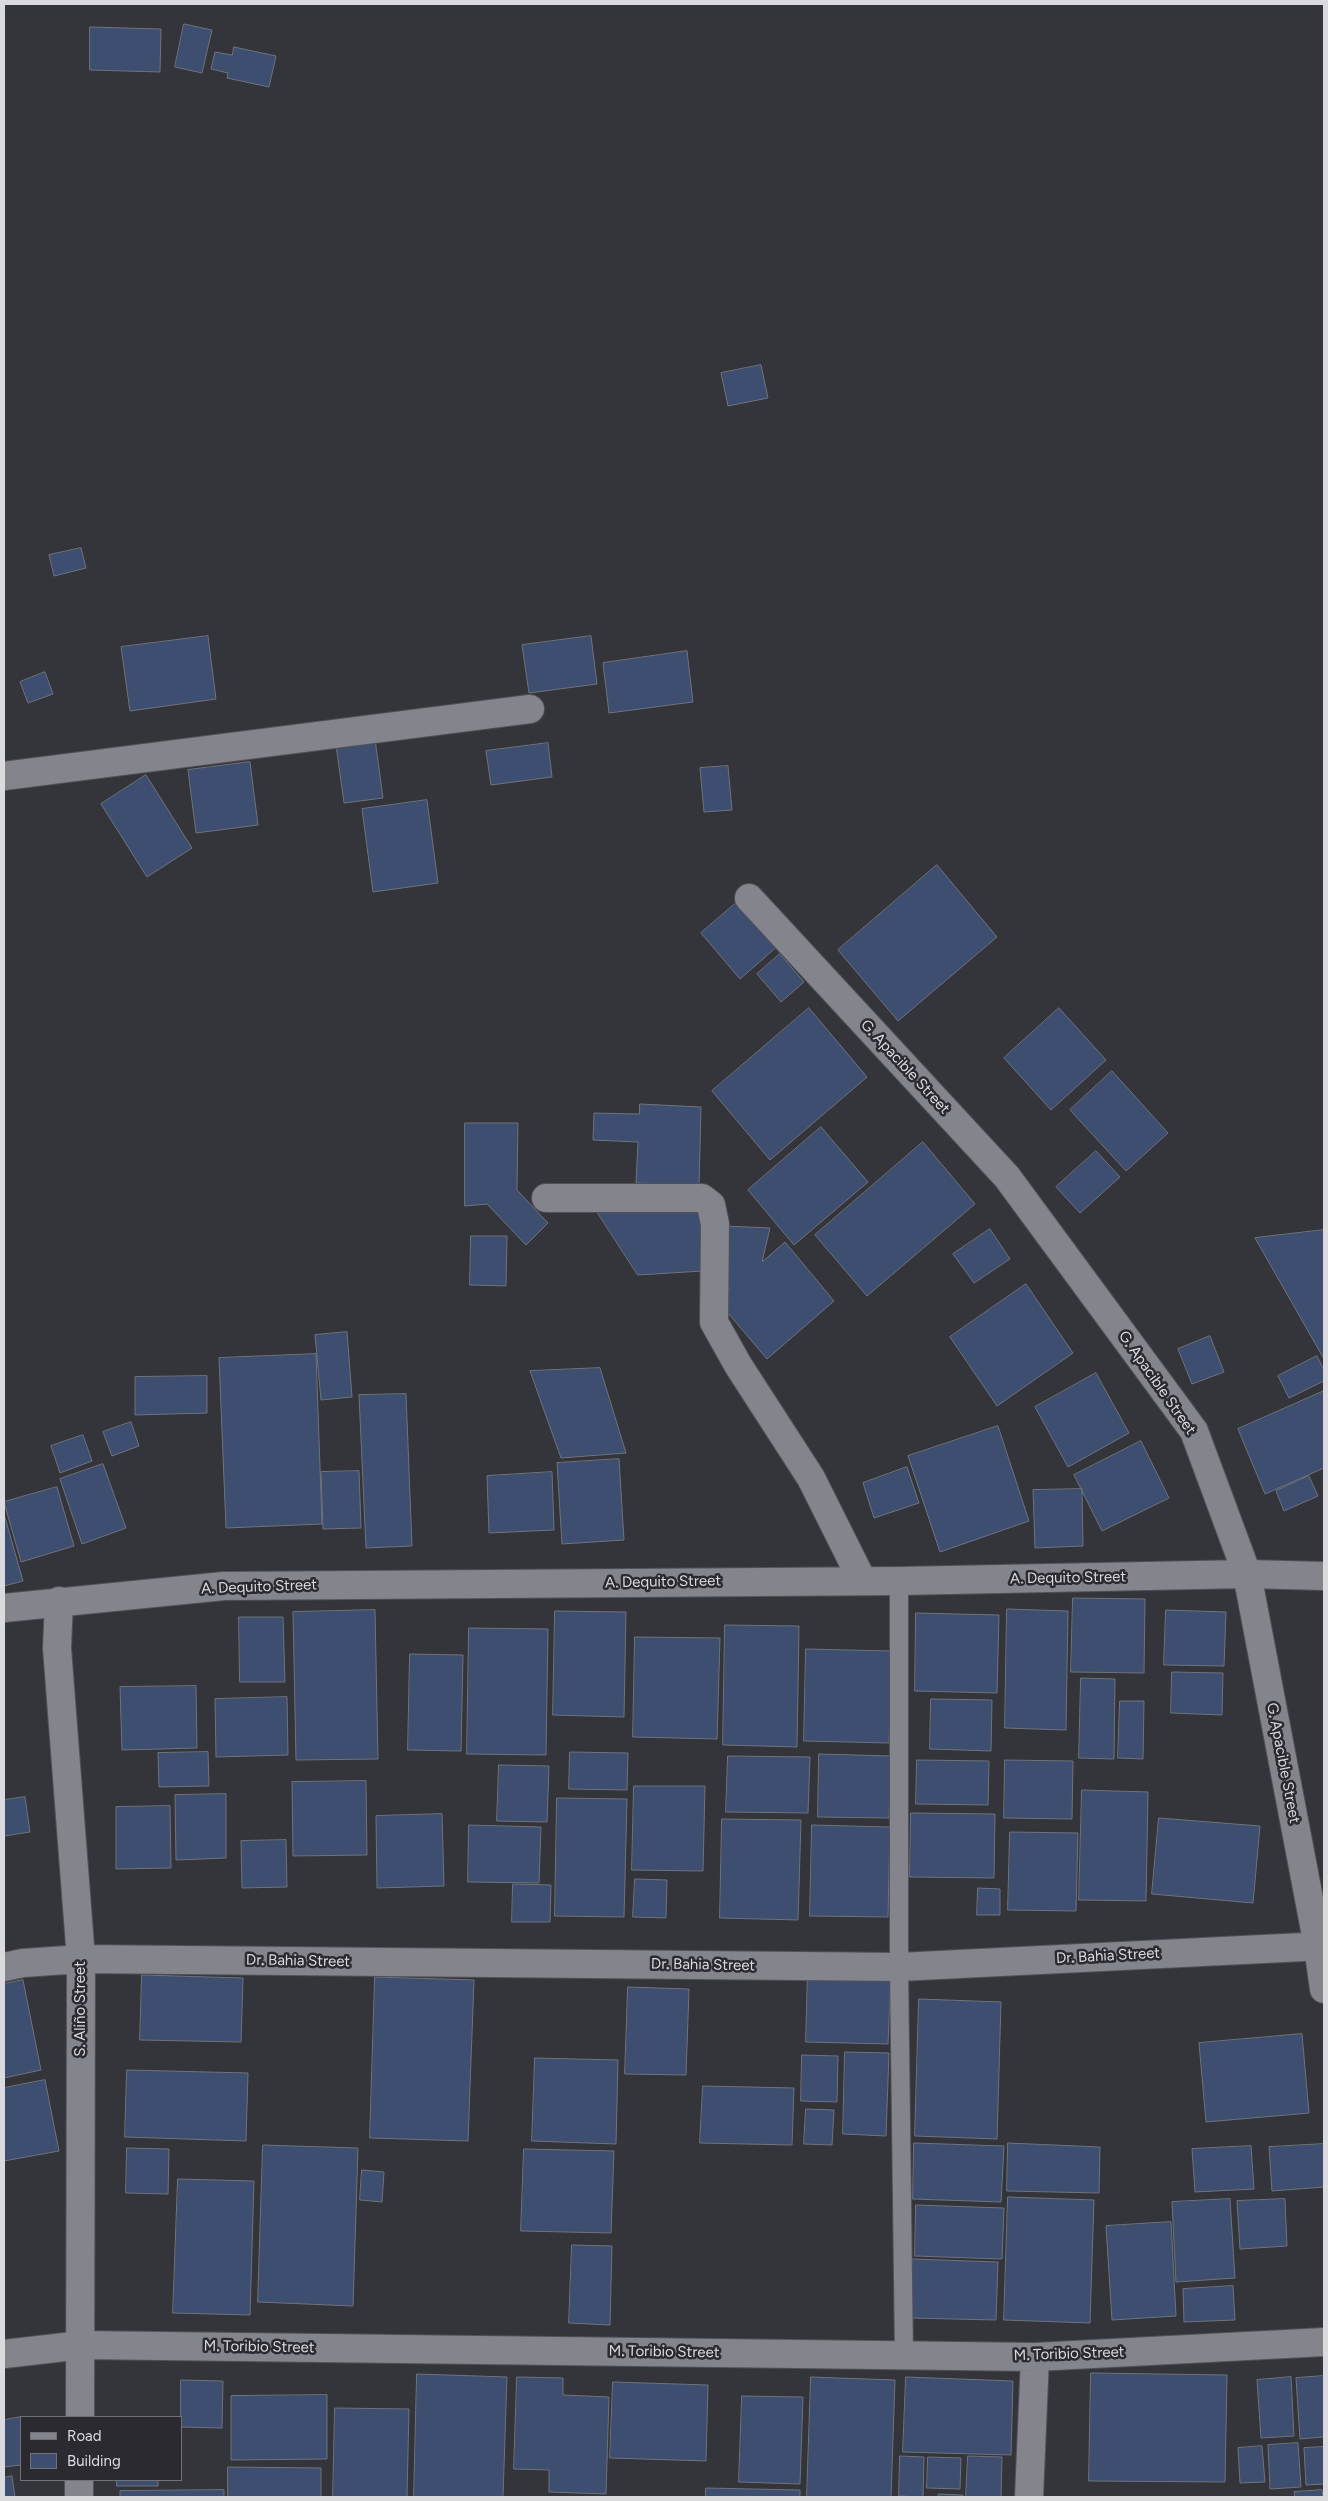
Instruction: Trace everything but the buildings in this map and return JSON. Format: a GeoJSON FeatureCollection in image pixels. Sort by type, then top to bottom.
{"type":"FeatureCollection","features":[{"type":"Feature","properties":{"kind":"street"},"geometry":{"type":"LineString","coordinates":[[4,776],[530,709]]}},
{"type":"Feature","properties":{"kind":"street","name":"G. Apacible Street"},"geometry":{"type":"LineString","coordinates":[[749,898],[1007,1177],[1194,1431],[1247,1574],[1321,1946],[1324,1989]]}},
{"type":"Feature","properties":{"kind":"street"},"geometry":{"type":"LineString","coordinates":[[546,1198],[702,1198],[711,1205],[715,1224],[714,1322],[738,1365],[811,1478],[862,1580]]}},
{"type":"Feature","properties":{"kind":"street","name":"A. Dequito Street"},"geometry":{"type":"LineString","coordinates":[[4,1608],[224,1586],[899,1581],[1247,1574],[1324,1576]]}},
{"type":"Feature","properties":{"kind":"street","name":"S. Aliño Street"},"geometry":{"type":"LineString","coordinates":[[59,1601],[57,1648],[81,1959],[82,2345],[80,2416]]}},
{"type":"Feature","properties":{"kind":"street","name":"Dr. Bahia Street"},"geometry":{"type":"LineString","coordinates":[[4,1967],[22,1963],[81,1959],[899,1967],[1321,1946]]}},
{"type":"Feature","properties":{"kind":"street","name":"M. Toribio Street"},"geometry":{"type":"LineString","coordinates":[[4,2354],[82,2345],[1036,2357],[1324,2342]]}},
{"type":"Feature","properties":{"kind":"street"},"geometry":{"type":"LineString","coordinates":[[1029,2497],[1036,2357]]}},
{"type":"Feature","properties":{"kind":"street"},"geometry":{"type":"LineString","coordinates":[[79,2497],[80,2481]]}},
{"type":"Feature","properties":{"kind":"lane"},"geometry":{"type":"LineString","coordinates":[[899,1581],[899,1967],[904,2355]]}}]}
